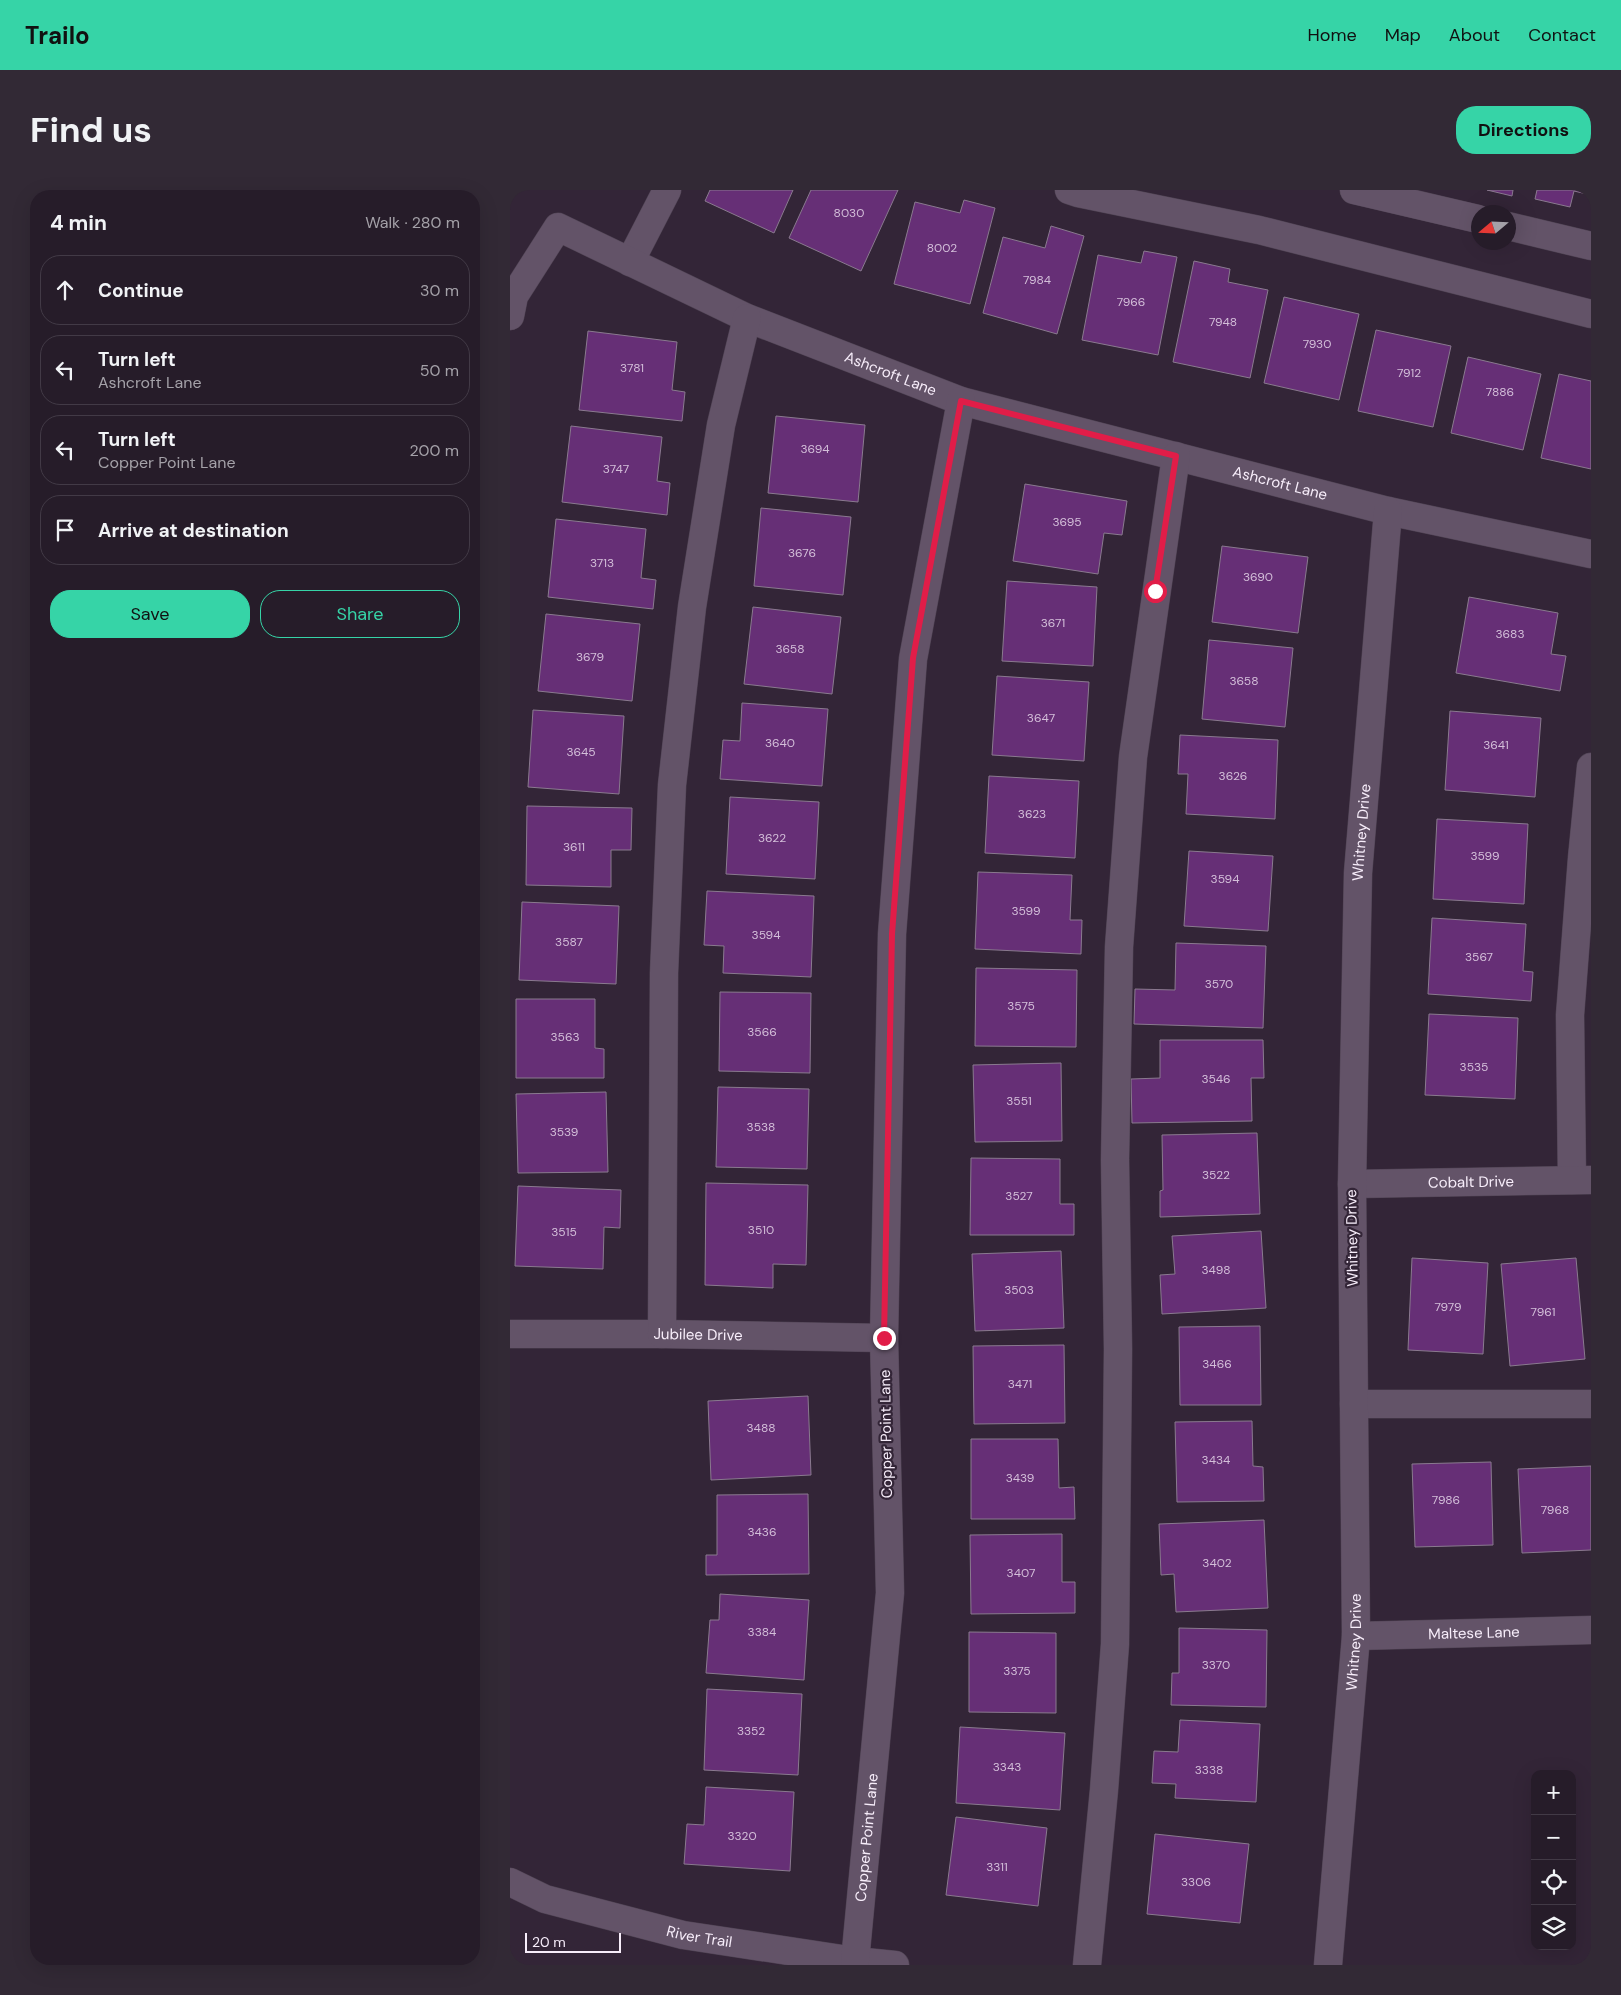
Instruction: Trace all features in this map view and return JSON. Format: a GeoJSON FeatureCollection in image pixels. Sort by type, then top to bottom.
{"type":"FeatureCollection","features":[{"type":"Feature","properties":{"kind":"street"},"geometry":{"type":"LineString","coordinates":[[630,262],[667,190]]}},
{"type":"Feature","properties":{"kind":"street"},"geometry":{"type":"LineString","coordinates":[[1069,190],[1258,230],[1591,314]]}},
{"type":"Feature","properties":{"kind":"street"},"geometry":{"type":"LineString","coordinates":[[1354,190],[1471,217]]}},
{"type":"Feature","properties":{"kind":"street","name":"Ashcroft Lane"},"geometry":{"type":"LineString","coordinates":[[510,316],[514,296],[558,227],[747,318],[961,401],[1388,511],[1591,554]]}},
{"type":"Feature","properties":{"kind":"street"},"geometry":{"type":"LineString","coordinates":[[1516,228],[1591,246]]}},
{"type":"Feature","properties":{"kind":"street"},"geometry":{"type":"LineString","coordinates":[[662,1334],[664,972],[672,785],[692,607],[721,425],[747,318]]}},
{"type":"Feature","properties":{"kind":"street","name":"Copper Point Lane"},"geometry":{"type":"LineString","coordinates":[[855,1961],[890,1593],[884,1338],[892,934],[913,658],[961,401]]}},
{"type":"Feature","properties":{"kind":"street"},"geometry":{"type":"LineString","coordinates":[[1087,1965],[1104,1790],[1115,1644],[1118,1349],[1115,1160],[1119,947],[1133,757],[1176,456]]}},
{"type":"Feature","properties":{"kind":"street","name":"Whitney Drive"},"geometry":{"type":"LineString","coordinates":[[1328,1965],[1356,1636],[1352,1184],[1358,874],[1388,511]]}},
{"type":"Feature","properties":{"kind":"street"},"geometry":{"type":"LineString","coordinates":[[1581,1180],[1570,1016],[1591,767]]}},
{"type":"Feature","properties":{"kind":"street","name":"Cobalt Drive"},"geometry":{"type":"LineString","coordinates":[[1352,1184],[1581,1180]]}},
{"type":"Feature","properties":{"kind":"street","name":"Jubilee Drive"},"geometry":{"type":"LineString","coordinates":[[510,1334],[662,1334],[884,1338]]}},
{"type":"Feature","properties":{"kind":"street"},"geometry":{"type":"LineString","coordinates":[[1354,1404],[1591,1404]]}},
{"type":"Feature","properties":{"kind":"street","name":"Maltese Lane"},"geometry":{"type":"LineString","coordinates":[[1356,1636],[1591,1630]]}},
{"type":"Feature","properties":{"kind":"street","name":"River Trail"},"geometry":{"type":"LineString","coordinates":[[510,1882],[545,1899],[683,1935],[855,1961],[895,1965]]}},
{"type":"Feature","properties":{"kind":"building"},"geometry":{"type":"Polygon","coordinates":[[[710,190],[793,190],[774,233],[705,201],[710,190]]]}},
{"type":"Feature","properties":{"kind":"building"},"geometry":{"type":"Polygon","coordinates":[[[811,190],[898,190],[861,271],[789,238],[811,190]]]}},
{"type":"Feature","properties":{"kind":"building"},"geometry":{"type":"Polygon","coordinates":[[[1487,190],[1513,190],[1512,196],[1487,190]]]}},
{"type":"Feature","properties":{"kind":"building"},"geometry":{"type":"Polygon","coordinates":[[[1537,190],[1591,190],[1591,195],[1574,191],[1570,207],[1535,199],[1537,190]]]}},
{"type":"Feature","properties":{"kind":"building"},"geometry":{"type":"Polygon","coordinates":[[[964,200],[995,208],[970,304],[894,284],[915,202],[960,213],[964,200]]]}},
{"type":"Feature","properties":{"kind":"building"},"geometry":{"type":"Polygon","coordinates":[[[1051,226],[1084,236],[1057,334],[983,313],[1003,237],[1045,248],[1051,226]]]}},
{"type":"Feature","properties":{"kind":"building"},"geometry":{"type":"Polygon","coordinates":[[[1144,251],[1177,257],[1158,355],[1082,340],[1098,255],[1141,263],[1144,251]]]}},
{"type":"Feature","properties":{"kind":"building"},"geometry":{"type":"Polygon","coordinates":[[[1194,261],[1230,269],[1228,282],[1268,290],[1250,378],[1173,362],[1194,261]]]}},
{"type":"Feature","properties":{"kind":"building"},"geometry":{"type":"Polygon","coordinates":[[[1284,297],[1359,314],[1339,400],[1264,383],[1284,297]]]}},
{"type":"Feature","properties":{"kind":"building"},"geometry":{"type":"Polygon","coordinates":[[[1376,330],[1451,346],[1433,427],[1358,411],[1376,330]]]}},
{"type":"Feature","properties":{"kind":"building"},"geometry":{"type":"Polygon","coordinates":[[[588,331],[677,342],[672,390],[685,392],[682,421],[579,410],[588,331]]]}},
{"type":"Feature","properties":{"kind":"building"},"geometry":{"type":"Polygon","coordinates":[[[1468,357],[1541,374],[1523,450],[1451,433],[1468,357]]]}},
{"type":"Feature","properties":{"kind":"building"},"geometry":{"type":"Polygon","coordinates":[[[1559,374],[1591,381],[1591,469],[1541,458],[1559,374]]]}},
{"type":"Feature","properties":{"kind":"building"},"geometry":{"type":"Polygon","coordinates":[[[776,416],[865,425],[858,502],[768,493],[776,416]]]}},
{"type":"Feature","properties":{"kind":"building"},"geometry":{"type":"Polygon","coordinates":[[[571,426],[662,437],[657,481],[670,483],[667,515],[562,502],[571,426]]]}},
{"type":"Feature","properties":{"kind":"building"},"geometry":{"type":"Polygon","coordinates":[[[1025,484],[1127,501],[1122,535],[1104,533],[1098,574],[1013,561],[1025,484]]]}},
{"type":"Feature","properties":{"kind":"building"},"geometry":{"type":"Polygon","coordinates":[[[761,508],[851,517],[843,595],[754,586],[761,508]]]}},
{"type":"Feature","properties":{"kind":"building"},"geometry":{"type":"Polygon","coordinates":[[[556,519],[646,529],[641,578],[656,580],[653,609],[548,597],[556,519]]]}},
{"type":"Feature","properties":{"kind":"building"},"geometry":{"type":"Polygon","coordinates":[[[1222,546],[1308,557],[1298,633],[1212,622],[1222,546]]]}},
{"type":"Feature","properties":{"kind":"building"},"geometry":{"type":"Polygon","coordinates":[[[1007,581],[1097,587],[1093,666],[1002,661],[1007,581]]]}},
{"type":"Feature","properties":{"kind":"building"},"geometry":{"type":"Polygon","coordinates":[[[1469,597],[1558,613],[1551,654],[1566,656],[1560,691],[1456,673],[1469,597]]]}},
{"type":"Feature","properties":{"kind":"building"},"geometry":{"type":"Polygon","coordinates":[[[753,607],[841,617],[832,694],[744,684],[753,607]]]}},
{"type":"Feature","properties":{"kind":"building"},"geometry":{"type":"Polygon","coordinates":[[[546,614],[640,624],[632,701],[538,691],[546,614]]]}},
{"type":"Feature","properties":{"kind":"building"},"geometry":{"type":"Polygon","coordinates":[[[1209,640],[1293,648],[1285,727],[1202,719],[1209,640]]]}},
{"type":"Feature","properties":{"kind":"building"},"geometry":{"type":"Polygon","coordinates":[[[997,676],[1089,682],[1084,761],[992,755],[997,676]]]}},
{"type":"Feature","properties":{"kind":"building"},"geometry":{"type":"Polygon","coordinates":[[[742,703],[828,709],[822,786],[720,779],[723,740],[740,741],[742,703]]]}},
{"type":"Feature","properties":{"kind":"building"},"geometry":{"type":"Polygon","coordinates":[[[533,710],[624,716],[619,794],[528,787],[533,710]]]}},
{"type":"Feature","properties":{"kind":"building"},"geometry":{"type":"Polygon","coordinates":[[[1450,711],[1541,718],[1535,797],[1445,790],[1450,711]]]}},
{"type":"Feature","properties":{"kind":"building"},"geometry":{"type":"Polygon","coordinates":[[[1180,735],[1278,740],[1275,819],[1186,814],[1188,774],[1178,774],[1180,735]]]}},
{"type":"Feature","properties":{"kind":"building"},"geometry":{"type":"Polygon","coordinates":[[[989,776],[1079,781],[1075,858],[985,853],[989,776]]]}},
{"type":"Feature","properties":{"kind":"building"},"geometry":{"type":"Polygon","coordinates":[[[730,797],[819,802],[815,879],[726,874],[730,797]]]}},
{"type":"Feature","properties":{"kind":"building"},"geometry":{"type":"Polygon","coordinates":[[[527,806],[632,808],[631,850],[611,850],[611,887],[526,885],[527,806]]]}},
{"type":"Feature","properties":{"kind":"building"},"geometry":{"type":"Polygon","coordinates":[[[1437,819],[1528,824],[1524,904],[1433,899],[1437,819]]]}},
{"type":"Feature","properties":{"kind":"building"},"geometry":{"type":"Polygon","coordinates":[[[1189,851],[1273,856],[1268,931],[1184,926],[1189,851]]]}},
{"type":"Feature","properties":{"kind":"building"},"geometry":{"type":"Polygon","coordinates":[[[978,872],[1072,875],[1070,920],[1082,920],[1081,954],[975,949],[978,872]]]}},
{"type":"Feature","properties":{"kind":"building"},"geometry":{"type":"Polygon","coordinates":[[[707,891],[814,896],[811,977],[723,973],[724,946],[704,945],[707,891]]]}},
{"type":"Feature","properties":{"kind":"building"},"geometry":{"type":"Polygon","coordinates":[[[522,902],[619,906],[616,984],[519,980],[522,902]]]}},
{"type":"Feature","properties":{"kind":"building"},"geometry":{"type":"Polygon","coordinates":[[[1432,918],[1526,924],[1523,971],[1533,972],[1531,1001],[1428,994],[1432,918]]]}},
{"type":"Feature","properties":{"kind":"building"},"geometry":{"type":"Polygon","coordinates":[[[1176,943],[1266,946],[1263,1028],[1134,1024],[1135,989],[1175,990],[1176,943]]]}},
{"type":"Feature","properties":{"kind":"building"},"geometry":{"type":"Polygon","coordinates":[[[976,968],[1077,970],[1076,1047],[975,1046],[976,968]]]}},
{"type":"Feature","properties":{"kind":"building"},"geometry":{"type":"Polygon","coordinates":[[[720,992],[811,993],[810,1073],[719,1071],[720,992]]]}},
{"type":"Feature","properties":{"kind":"building"},"geometry":{"type":"Polygon","coordinates":[[[516,999],[595,999],[595,1048],[604,1049],[604,1078],[516,1078],[516,999]]]}},
{"type":"Feature","properties":{"kind":"building"},"geometry":{"type":"Polygon","coordinates":[[[1429,1014],[1518,1018],[1515,1099],[1425,1095],[1429,1014]]]}},
{"type":"Feature","properties":{"kind":"building"},"geometry":{"type":"Polygon","coordinates":[[[1160,1040],[1263,1040],[1264,1078],[1251,1078],[1252,1121],[1132,1123],[1131,1079],[1160,1078],[1160,1040]]]}},
{"type":"Feature","properties":{"kind":"building"},"geometry":{"type":"Polygon","coordinates":[[[1061,1063],[1062,1141],[975,1142],[973,1065],[1061,1063]]]}},
{"type":"Feature","properties":{"kind":"building"},"geometry":{"type":"Polygon","coordinates":[[[718,1087],[809,1089],[807,1169],[716,1167],[718,1087]]]}},
{"type":"Feature","properties":{"kind":"building"},"geometry":{"type":"Polygon","coordinates":[[[606,1092],[608,1172],[518,1173],[516,1094],[606,1092]]]}},
{"type":"Feature","properties":{"kind":"building"},"geometry":{"type":"Polygon","coordinates":[[[1257,1133],[1260,1214],[1160,1217],[1160,1191],[1163,1190],[1162,1135],[1257,1133]]]}},
{"type":"Feature","properties":{"kind":"building"},"geometry":{"type":"Polygon","coordinates":[[[971,1158],[1060,1159],[1060,1204],[1074,1204],[1074,1235],[970,1235],[971,1158]]]}},
{"type":"Feature","properties":{"kind":"building"},"geometry":{"type":"Polygon","coordinates":[[[706,1183],[808,1185],[806,1265],[773,1264],[773,1288],[705,1285],[706,1183]]]}},
{"type":"Feature","properties":{"kind":"building"},"geometry":{"type":"Polygon","coordinates":[[[518,1186],[621,1190],[620,1228],[604,1227],[603,1269],[515,1266],[518,1186]]]}},
{"type":"Feature","properties":{"kind":"building"},"geometry":{"type":"Polygon","coordinates":[[[1261,1231],[1266,1308],[1162,1314],[1160,1275],[1175,1274],[1172,1236],[1261,1231]]]}},
{"type":"Feature","properties":{"kind":"building"},"geometry":{"type":"Polygon","coordinates":[[[1061,1251],[1064,1328],[975,1331],[972,1254],[1061,1251]]]}},
{"type":"Feature","properties":{"kind":"building"},"geometry":{"type":"Polygon","coordinates":[[[1412,1258],[1488,1263],[1483,1354],[1408,1350],[1412,1258]]]}},
{"type":"Feature","properties":{"kind":"building"},"geometry":{"type":"Polygon","coordinates":[[[1576,1258],[1585,1359],[1510,1366],[1501,1264],[1576,1258]]]}},
{"type":"Feature","properties":{"kind":"building"},"geometry":{"type":"Polygon","coordinates":[[[1260,1326],[1261,1405],[1180,1405],[1179,1327],[1260,1326]]]}},
{"type":"Feature","properties":{"kind":"building"},"geometry":{"type":"Polygon","coordinates":[[[1064,1345],[1065,1423],[974,1424],[973,1346],[1064,1345]]]}},
{"type":"Feature","properties":{"kind":"building"},"geometry":{"type":"Polygon","coordinates":[[[808,1396],[811,1475],[711,1480],[708,1401],[808,1396]]]}},
{"type":"Feature","properties":{"kind":"building"},"geometry":{"type":"Polygon","coordinates":[[[1252,1421],[1253,1466],[1263,1467],[1264,1501],[1177,1502],[1175,1422],[1252,1421]]]}},
{"type":"Feature","properties":{"kind":"building"},"geometry":{"type":"Polygon","coordinates":[[[971,1439],[1058,1439],[1059,1488],[1074,1487],[1075,1519],[971,1519],[971,1439]]]}},
{"type":"Feature","properties":{"kind":"building"},"geometry":{"type":"Polygon","coordinates":[[[1491,1462],[1493,1545],[1415,1547],[1412,1464],[1491,1462]]]}},
{"type":"Feature","properties":{"kind":"building"},"geometry":{"type":"Polygon","coordinates":[[[1591,1466],[1591,1550],[1522,1553],[1518,1469],[1591,1466]]]}},
{"type":"Feature","properties":{"kind":"building"},"geometry":{"type":"Polygon","coordinates":[[[808,1494],[809,1574],[706,1575],[706,1555],[717,1555],[717,1495],[808,1494]]]}},
{"type":"Feature","properties":{"kind":"building"},"geometry":{"type":"Polygon","coordinates":[[[1264,1520],[1268,1608],[1176,1612],[1174,1574],[1161,1575],[1159,1524],[1264,1520]]]}},
{"type":"Feature","properties":{"kind":"building"},"geometry":{"type":"Polygon","coordinates":[[[1062,1534],[1062,1582],[1075,1582],[1075,1613],[971,1614],[970,1535],[1062,1534]]]}},
{"type":"Feature","properties":{"kind":"building"},"geometry":{"type":"Polygon","coordinates":[[[720,1594],[809,1600],[804,1680],[706,1673],[710,1620],[719,1620],[720,1594]]]}},
{"type":"Feature","properties":{"kind":"building"},"geometry":{"type":"Polygon","coordinates":[[[1179,1628],[1267,1630],[1266,1707],[1171,1705],[1172,1673],[1179,1673],[1179,1628]]]}},
{"type":"Feature","properties":{"kind":"building"},"geometry":{"type":"Polygon","coordinates":[[[969,1632],[1056,1633],[1056,1713],[969,1712],[969,1632]]]}},
{"type":"Feature","properties":{"kind":"building"},"geometry":{"type":"Polygon","coordinates":[[[707,1689],[802,1694],[798,1775],[704,1770],[707,1689]]]}},
{"type":"Feature","properties":{"kind":"building"},"geometry":{"type":"Polygon","coordinates":[[[1180,1720],[1260,1724],[1256,1802],[1175,1798],[1176,1784],[1152,1783],[1154,1751],[1178,1752],[1180,1720]]]}},
{"type":"Feature","properties":{"kind":"building"},"geometry":{"type":"Polygon","coordinates":[[[960,1727],[1065,1733],[1060,1810],[956,1803],[960,1727]]]}},
{"type":"Feature","properties":{"kind":"building"},"geometry":{"type":"Polygon","coordinates":[[[706,1787],[794,1792],[790,1871],[684,1864],[687,1824],[704,1825],[706,1787]]]}},
{"type":"Feature","properties":{"kind":"building"},"geometry":{"type":"Polygon","coordinates":[[[956,1817],[1047,1828],[1038,1906],[946,1895],[956,1817]]]}},
{"type":"Feature","properties":{"kind":"building"},"geometry":{"type":"Polygon","coordinates":[[[1155,1834],[1249,1844],[1240,1923],[1147,1914],[1155,1834]]]}},
{"type":"Feature","properties":{"kind":"route"},"geometry":{"type":"LineString","coordinates":[[884,1338],[892,934],[913,658],[961,401],[1176,456],[1155,591]]}}]}
